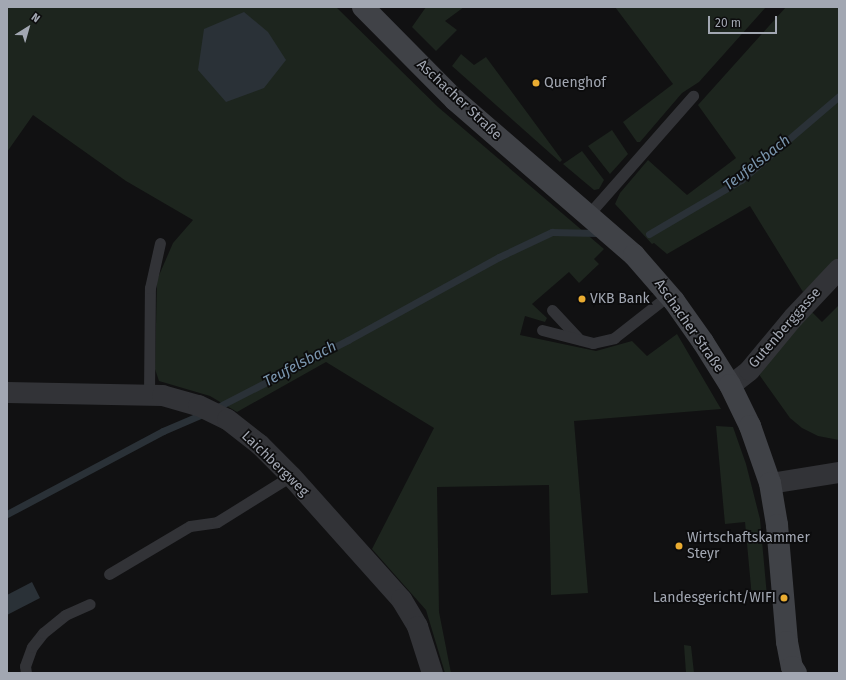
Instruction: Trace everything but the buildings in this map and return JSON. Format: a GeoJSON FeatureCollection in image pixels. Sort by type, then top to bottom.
{"type":"FeatureCollection","features":[{"type":"Feature","properties":{"kind":"street","name":"Aschacher Straße"},"geometry":{"type":"LineString","coordinates":[[363,7],[455,100],[634,255],[669,295],[730,385],[750,426],[770,483],[777,525],[787,642],[792,667],[796,673]]}},
{"type":"Feature","properties":{"kind":"street","name":"Gutenberggasse"},"geometry":{"type":"LineString","coordinates":[[730,385],[749,370],[793,317],[839,268]]}},
{"type":"Feature","properties":{"kind":"street","name":"Laichbergweg"},"geometry":{"type":"LineString","coordinates":[[7,392],[162,395],[198,405],[227,419],[259,444],[291,476],[401,598],[417,626],[432,673]]}},
{"type":"Feature","properties":{"kind":"street"},"geometry":{"type":"LineString","coordinates":[[770,483],[839,472]]}},
{"type":"Feature","properties":{"kind":"lane"},"geometry":{"type":"LineString","coordinates":[[588,215],[693,96]]}},
{"type":"Feature","properties":{"kind":"lane"},"geometry":{"type":"LineString","coordinates":[[149,395],[150,288],[160,243]]}},
{"type":"Feature","properties":{"kind":"lane"},"geometry":{"type":"LineString","coordinates":[[542,330],[593,343],[614,338],[669,295]]}},
{"type":"Feature","properties":{"kind":"lane"},"geometry":{"type":"LineString","coordinates":[[552,310],[579,339]]}},
{"type":"Feature","properties":{"kind":"lane"},"geometry":{"type":"LineString","coordinates":[[109,574],[190,526],[217,522],[291,476]]}},
{"type":"Feature","properties":{"kind":"lane"},"geometry":{"type":"LineString","coordinates":[[26,673],[32,647],[43,633],[64,615],[90,604]]}},
{"type":"Feature","properties":{"kind":"shaded area"},"geometry":{"type":"Polygon","coordinates":[[[7,7],[336,7],[438,107],[604,249],[594,259],[599,264],[579,283],[569,272],[532,304],[547,318],[545,322],[525,316],[520,335],[596,351],[632,341],[647,356],[677,334],[721,409],[574,421],[588,593],[551,595],[549,485],[437,487],[439,612],[451,673],[445,673],[426,610],[372,549],[434,428],[326,362],[237,412],[210,396],[159,381],[155,369],[157,280],[173,243],[193,220],[126,181],[33,115],[7,152],[7,7]]]}},
{"type":"Feature","properties":{"kind":"shaded area"},"geometry":{"type":"Polygon","coordinates":[[[426,7],[464,7],[445,21],[457,30],[436,51],[412,27],[426,7]]]}},
{"type":"Feature","properties":{"kind":"shaded area"},"geometry":{"type":"Polygon","coordinates":[[[615,7],[766,7],[699,82],[682,93],[640,142],[637,142],[623,122],[673,84],[615,7]]]}},
{"type":"Feature","properties":{"kind":"shaded area"},"geometry":{"type":"Polygon","coordinates":[[[786,7],[839,7],[839,257],[803,292],[750,206],[667,254],[654,243],[652,244],[615,204],[620,193],[648,160],[687,195],[736,158],[698,105],[786,7]]]}},
{"type":"Feature","properties":{"kind":"shaded area"},"geometry":{"type":"Polygon","coordinates":[[[244,12],[268,32],[286,60],[264,88],[226,102],[198,70],[204,29],[244,12]]]}},
{"type":"Feature","properties":{"kind":"shaded area"},"geometry":{"type":"Polygon","coordinates":[[[461,54],[474,65],[486,57],[562,160],[560,162],[452,66],[461,54]]]}},
{"type":"Feature","properties":{"kind":"shaded area"},"geometry":{"type":"Polygon","coordinates":[[[612,130],[628,154],[610,174],[588,146],[612,130]]]}},
{"type":"Feature","properties":{"kind":"shaded area"},"geometry":{"type":"Polygon","coordinates":[[[582,151],[604,180],[599,189],[594,190],[563,164],[582,151]]]}},
{"type":"Feature","properties":{"kind":"shaded area"},"geometry":{"type":"Polygon","coordinates":[[[839,305],[839,440],[818,436],[802,428],[790,418],[758,373],[810,310],[822,322],[839,305]]]}},
{"type":"Feature","properties":{"kind":"shaded area"},"geometry":{"type":"Polygon","coordinates":[[[716,426],[733,427],[746,464],[760,519],[767,596],[752,598],[745,522],[725,524],[716,426]]]}},
{"type":"Feature","properties":{"kind":"shaded area"},"geometry":{"type":"Polygon","coordinates":[[[32,582],[40,598],[7,615],[7,595],[32,582]]]}},
{"type":"Feature","properties":{"kind":"shaded area"},"geometry":{"type":"Polygon","coordinates":[[[684,645],[691,646],[694,673],[686,673],[684,645]]]}},
{"type":"Feature","properties":{"kind":"waterway","name":"Teufelsbach"},"geometry":{"type":"LineString","coordinates":[[649,234],[741,180],[839,96]]}},
{"type":"Feature","properties":{"kind":"waterway","name":"Teufelsbach"},"geometry":{"type":"LineString","coordinates":[[214,409],[348,340],[499,257],[552,232],[597,233]]}},
{"type":"Feature","properties":{"kind":"waterway","name":"Teufelsbach"},"geometry":{"type":"LineString","coordinates":[[7,514],[163,431],[205,413]]}},
{"type":"Feature","properties":{"kind":"place","name":"Quenghof"},"geometry":{"type":"Point","coordinates":[536,83]}},
{"type":"Feature","properties":{"kind":"place","name":"VKB Bank"},"geometry":{"type":"Point","coordinates":[582,299]}},
{"type":"Feature","properties":{"kind":"place","name":"Wirtschaftskammer Steyr"},"geometry":{"type":"Point","coordinates":[679,546]}},
{"type":"Feature","properties":{"kind":"place","name":"Landesgericht/WIFI"},"geometry":{"type":"Point","coordinates":[784,598]}}]}
